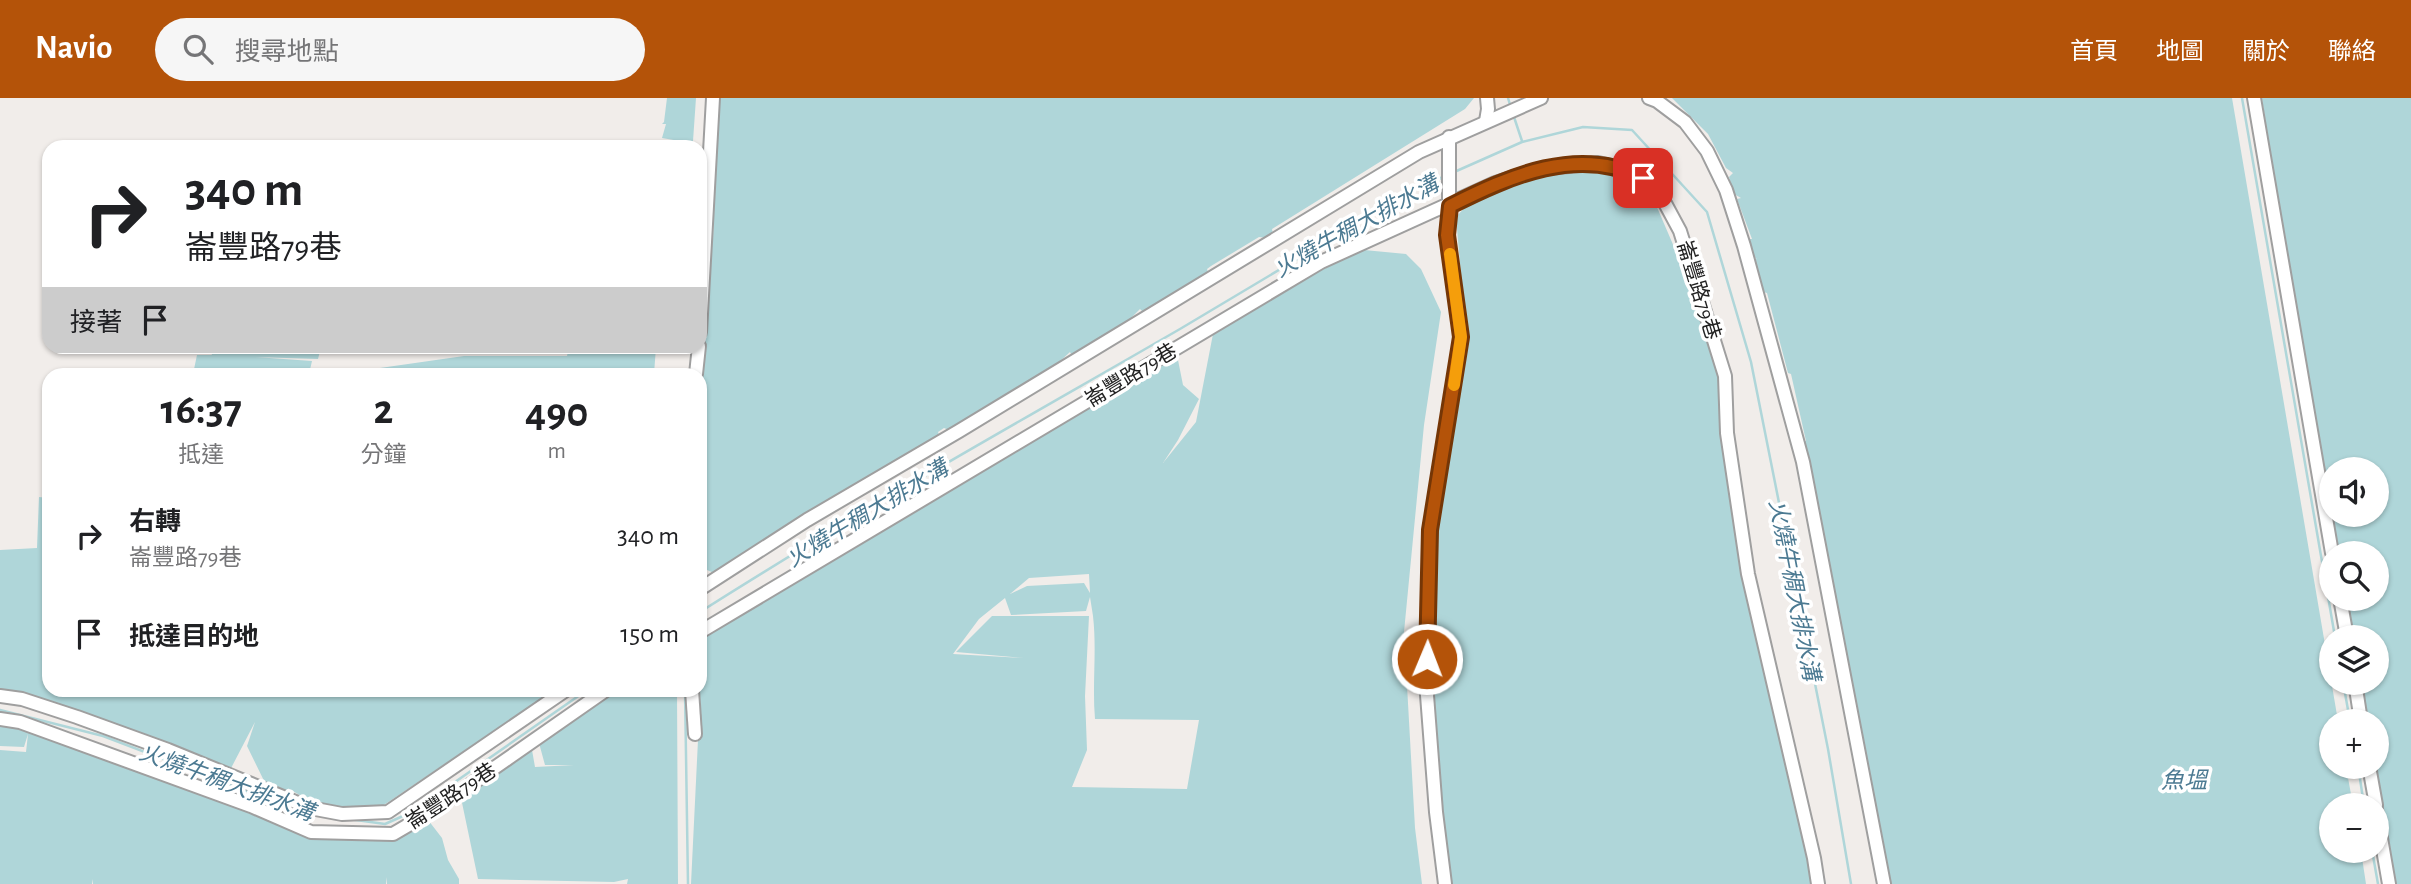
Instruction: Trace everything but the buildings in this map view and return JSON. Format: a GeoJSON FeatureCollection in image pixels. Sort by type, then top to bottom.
{"type":"FeatureCollection","features":[{"type":"Feature","properties":{"kind":"street"},"geometry":{"type":"LineString","coordinates":[[707,206],[713,98]]}},
{"type":"Feature","properties":{"kind":"street"},"geometry":{"type":"LineString","coordinates":[[1486,121],[1487,98]]}},
{"type":"Feature","properties":{"kind":"street"},"geometry":{"type":"LineString","coordinates":[[707,584],[807,520],[983,417],[1419,152],[1521,102],[1541,98]]}},
{"type":"Feature","properties":{"kind":"street"},"geometry":{"type":"LineString","coordinates":[[1649,98],[1685,122],[1707,152],[1726,190],[1744,246],[1803,462],[1884,884]]}},
{"type":"Feature","properties":{"kind":"street"},"geometry":{"type":"LineString","coordinates":[[2254,98],[2330,541]]}},
{"type":"Feature","properties":{"kind":"street"},"geometry":{"type":"LineString","coordinates":[[1445,884],[1436,812],[1426,682],[1430,530],[1461,337],[1447,235],[1450,206],[1449,137]]}},
{"type":"Feature","properties":{"kind":"street","name":"崙豐路79巷"},"geometry":{"type":"LineString","coordinates":[[707,628],[1310,268],[1450,206],[1495,183],[1539,169],[1598,163],[1624,169],[1643,178],[1659,192],[1680,230],[1725,376],[1727,433],[1748,574],[1818,884]]}},
{"type":"Feature","properties":{"kind":"street"},"geometry":{"type":"LineString","coordinates":[[0,696],[22,699],[78,717],[169,750],[310,808],[342,814],[388,812],[556,697]]}},
{"type":"Feature","properties":{"kind":"street","name":"崙豐路79巷"},"geometry":{"type":"LineString","coordinates":[[0,719],[20,722],[154,770],[251,806],[311,832],[393,834],[434,810],[596,697]]}},
{"type":"Feature","properties":{"kind":"street"},"geometry":{"type":"LineString","coordinates":[[692,697],[695,734]]}},
{"type":"Feature","properties":{"kind":"street"},"geometry":{"type":"LineString","coordinates":[[2385,863],[2389,884]]}},
{"type":"Feature","properties":{"kind":"water"},"geometry":{"type":"Polygon","coordinates":[[[667,98],[696,98],[693,140],[662,138],[666,124],[662,124],[667,98]]]}},
{"type":"Feature","properties":{"kind":"water"},"geometry":{"type":"Polygon","coordinates":[[[709,98],[1474,98],[1465,109],[1272,229],[1273,235],[1269,234],[1267,238],[1259,237],[1211,266],[1207,269],[1209,275],[1192,285],[1187,284],[1188,286],[1144,313],[1140,309],[1132,317],[1134,319],[1072,356],[1070,352],[1058,363],[949,430],[944,428],[938,432],[939,435],[714,573],[707,570],[707,368],[700,368],[700,354],[707,354],[707,240],[713,239],[714,193],[709,98]]]}},
{"type":"Feature","properties":{"kind":"water","name":"魚塭"},"geometry":{"type":"Polygon","coordinates":[[[1672,98],[2232,98],[2322,625],[2319,625],[2319,695],[2334,695],[2336,709],[2319,709],[2319,779],[2348,779],[2351,793],[2319,793],[2319,863],[2363,863],[2366,884],[1889,884],[1791,374],[1788,373],[1767,293],[1763,292],[1754,258],[1757,259],[1753,256],[1749,239],[1752,239],[1737,199],[1741,198],[1734,194],[1729,177],[1733,173],[1726,168],[1708,134],[1672,98]]]}},
{"type":"Feature","properties":{"kind":"water"},"geometry":{"type":"Polygon","coordinates":[[[2259,98],[2411,98],[2411,884],[2393,884],[2389,862],[2389,793],[2377,793],[2374,779],[2389,779],[2389,709],[2363,709],[2360,695],[2389,695],[2389,625],[2350,625],[2348,611],[2389,611],[2389,541],[2334,541],[2332,527],[2389,527],[2389,457],[2320,457],[2300,326],[2295,320],[2298,315],[2295,312],[2287,273],[2291,270],[2288,270],[2283,226],[2279,222],[2270,173],[2273,168],[2262,99],[2259,98]]]}},
{"type":"Feature","properties":{"kind":"water"},"geometry":{"type":"Polygon","coordinates":[[[1554,165],[1600,165],[1650,191],[1699,305],[1723,380],[1723,436],[1813,884],[1445,884],[1429,725],[1436,552],[1425,552],[1440,442],[1464,310],[1456,217],[1480,191],[1554,165]]]}},
{"type":"Feature","properties":{"kind":"water"},"geometry":{"type":"Polygon","coordinates":[[[1364,250],[1406,254],[1421,269],[1441,312],[1424,425],[1404,632],[1415,828],[1422,884],[691,884],[698,740],[692,697],[707,697],[707,634],[1177,355],[1183,385],[1199,399],[1163,463],[1196,422],[1213,334],[1246,314],[1245,306],[1364,250]],[[1089,574],[1029,578],[1010,594],[1027,586],[1084,583],[1090,593],[1089,574]],[[1090,597],[1086,611],[1011,615],[1005,598],[979,619],[953,654],[1024,658],[956,652],[992,616],[1089,616],[1085,696],[1087,750],[1072,787],[1187,789],[1199,720],[1095,719],[1094,629],[1090,597]]]}},
{"type":"Feature","properties":{"kind":"water"},"geometry":{"type":"Polygon","coordinates":[[[319,354],[318,359],[255,357],[312,361],[310,368],[194,368],[197,355],[319,354]]]}},
{"type":"Feature","properties":{"kind":"water"},"geometry":{"type":"Polygon","coordinates":[[[655,354],[654,368],[380,368],[464,356],[655,354]]]}},
{"type":"Feature","properties":{"kind":"water"},"geometry":{"type":"Polygon","coordinates":[[[39,497],[42,497],[42,697],[544,697],[382,806],[327,811],[291,790],[269,791],[247,746],[255,722],[228,774],[20,693],[0,691],[0,550],[37,548],[39,497]]]}},
{"type":"Feature","properties":{"kind":"water"},"geometry":{"type":"Polygon","coordinates":[[[604,697],[677,697],[678,884],[627,884],[628,879],[614,882],[478,879],[461,798],[532,750],[535,767],[574,765],[545,765],[539,743],[604,697]]]}},
{"type":"Feature","properties":{"kind":"water"},"geometry":{"type":"Polygon","coordinates":[[[0,721],[28,725],[215,792],[311,832],[387,834],[425,816],[442,838],[459,884],[387,884],[386,877],[386,884],[93,884],[93,879],[92,884],[0,884],[0,750],[26,752],[28,734],[24,747],[0,746],[0,721]]]}},
{"type":"Feature","properties":{"kind":"waterway"},"geometry":{"type":"LineString","coordinates":[[1508,98],[1511,108]]}},
{"type":"Feature","properties":{"kind":"waterway"},"geometry":{"type":"LineString","coordinates":[[2242,98],[2333,625]]}},
{"type":"Feature","properties":{"kind":"waterway"},"geometry":{"type":"LineString","coordinates":[[1513,114],[1522,141]]}},
{"type":"Feature","properties":{"kind":"waterway","name":"火燒牛稠大排水溝"},"geometry":{"type":"LineString","coordinates":[[1452,173],[1522,142],[1583,127],[1632,130],[1707,212],[1751,362],[1828,749],[1851,884]]}},
{"type":"Feature","properties":{"kind":"waterway","name":"火燒牛稠大排水溝"},"geometry":{"type":"LineString","coordinates":[[707,608],[878,503],[1180,329],[1408,193],[1443,177]]}},
{"type":"Feature","properties":{"kind":"waterway"},"geometry":{"type":"LineString","coordinates":[[2345,695],[2348,709]]}},
{"type":"Feature","properties":{"kind":"waterway","name":"火燒牛稠大排水溝"},"geometry":{"type":"LineString","coordinates":[[349,819],[385,824],[412,812],[577,697]]}},
{"type":"Feature","properties":{"kind":"waterway"},"geometry":{"type":"LineString","coordinates":[[685,697],[688,884]]}},
{"type":"Feature","properties":{"kind":"waterway","name":"火燒牛稠大排水溝"},"geometry":{"type":"LineString","coordinates":[[0,710],[103,736],[315,815]]}},
{"type":"Feature","properties":{"kind":"waterway"},"geometry":{"type":"LineString","coordinates":[[2360,779],[2362,793]]}},
{"type":"Feature","properties":{"kind":"waterway"},"geometry":{"type":"LineString","coordinates":[[2374,863],[2378,884]]}},
{"type":"Feature","properties":{"kind":"slow traffic"},"geometry":{"type":"LineString","coordinates":[[1450,254],[1461,337],[1454,385]]}},
{"type":"Feature","properties":{"kind":"route"},"geometry":{"type":"LineString","coordinates":[[1427,659],[1430,530],[1461,337],[1447,235],[1450,206],[1495,183],[1539,169],[1598,163],[1624,169],[1643,178]]}}]}
